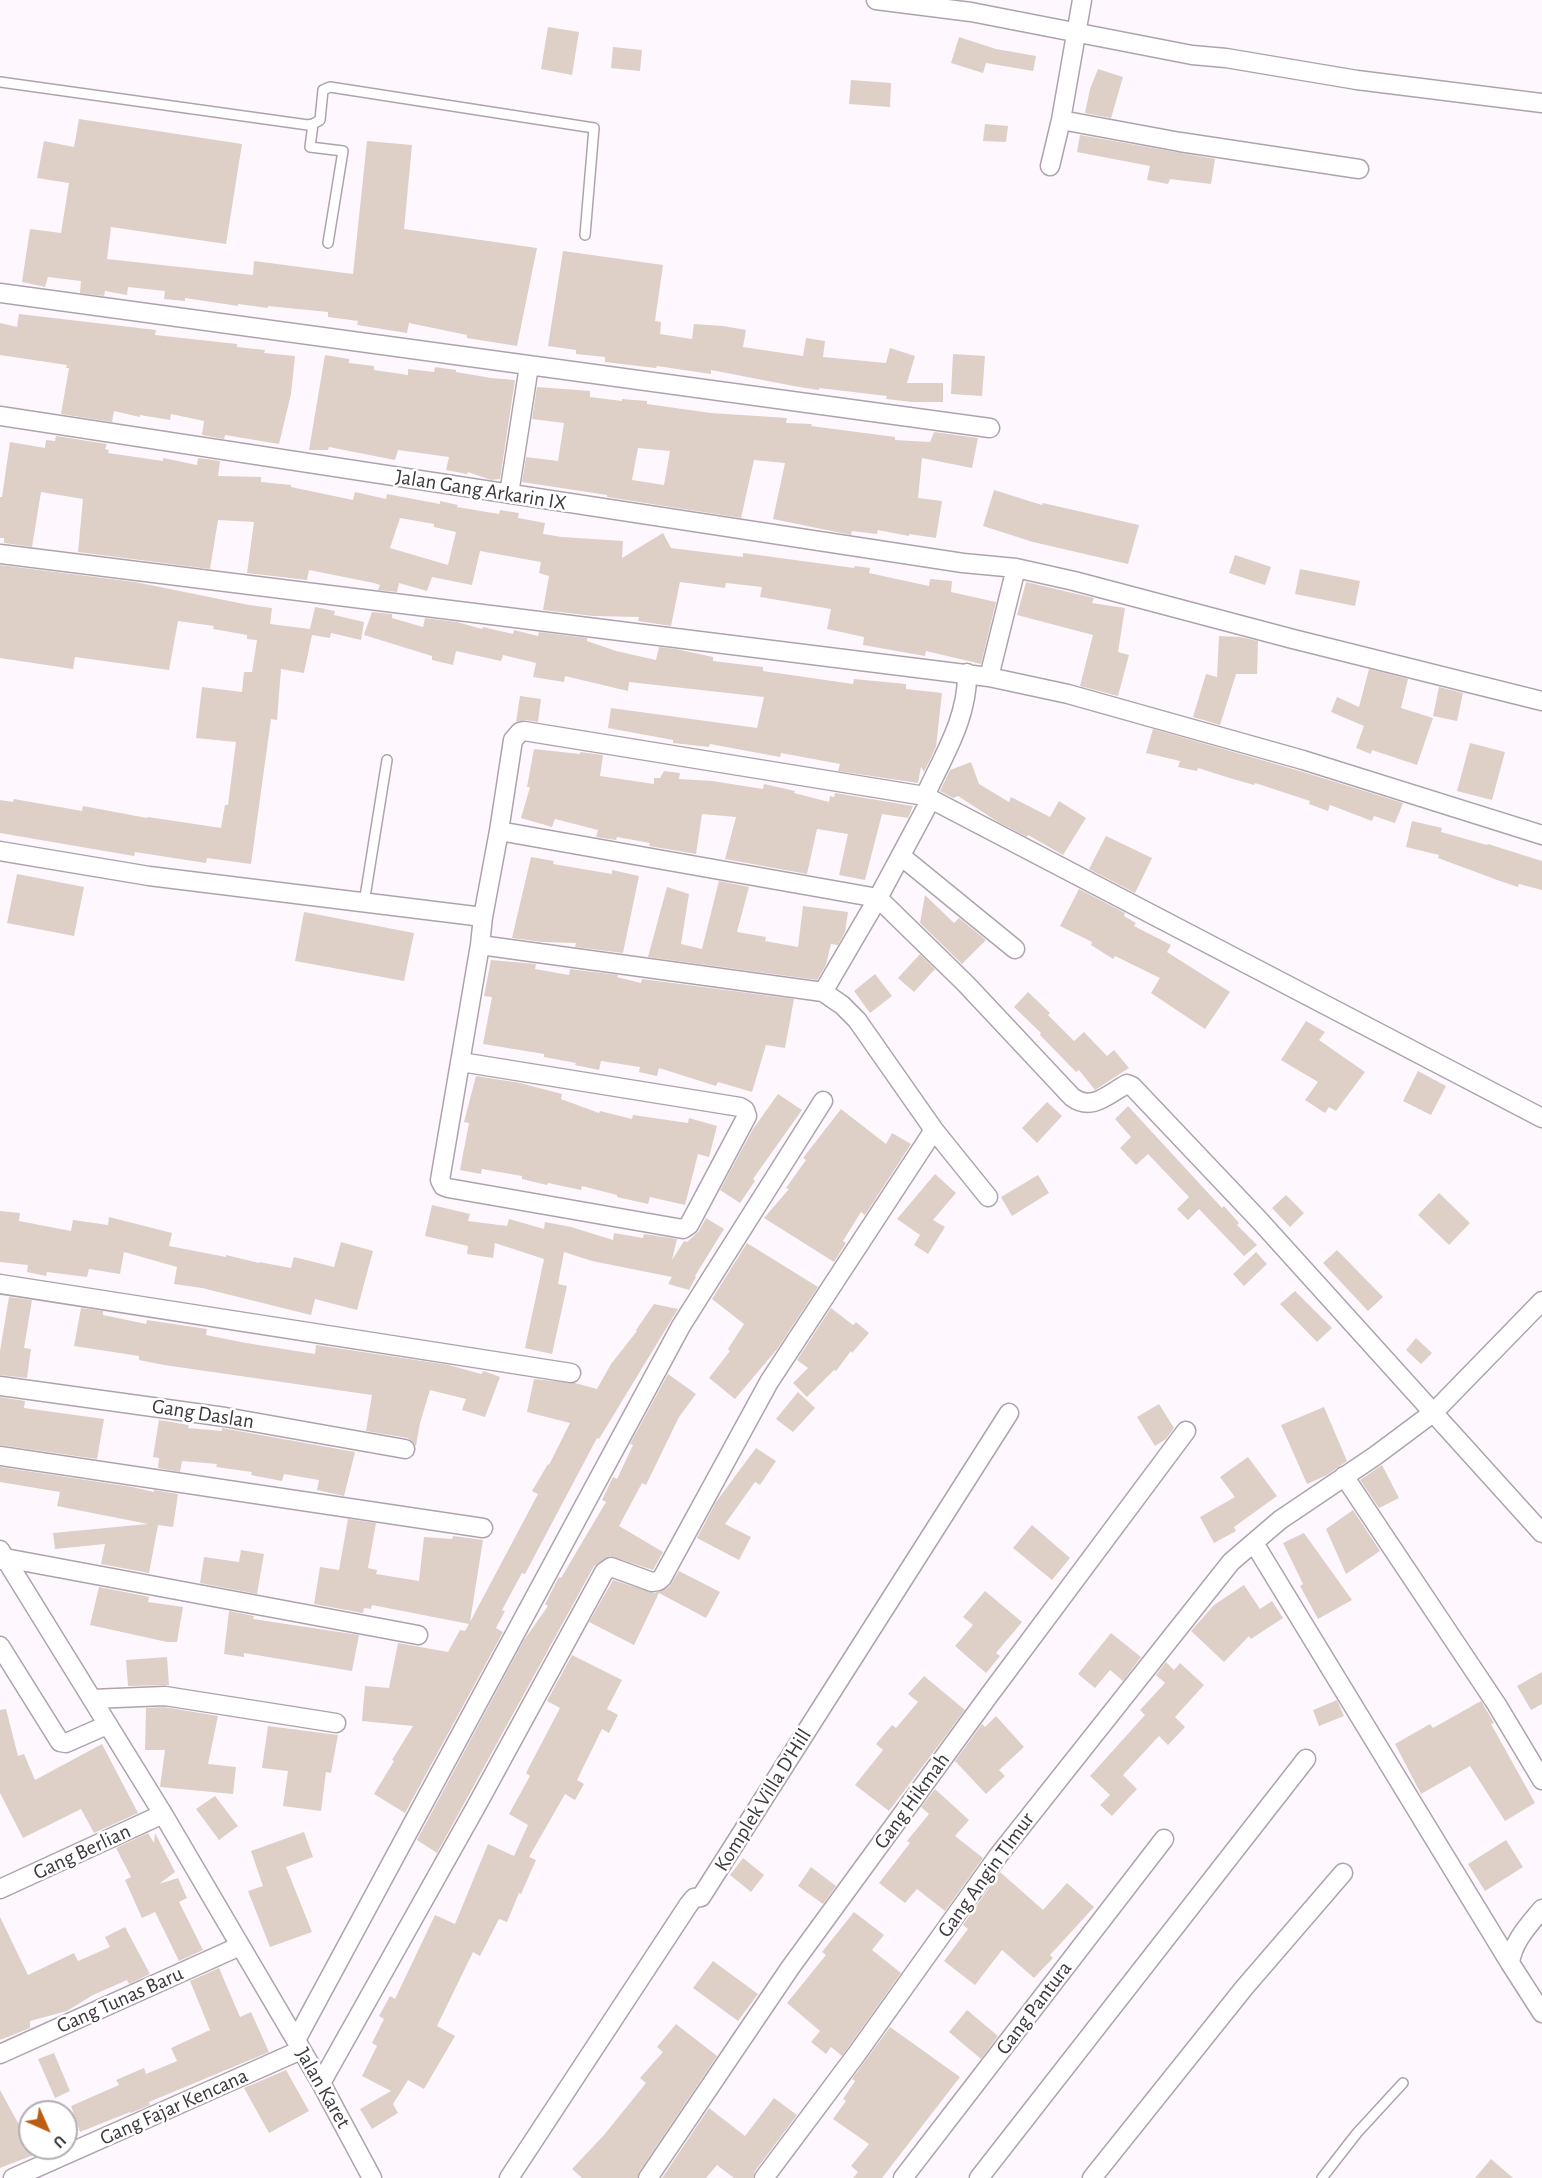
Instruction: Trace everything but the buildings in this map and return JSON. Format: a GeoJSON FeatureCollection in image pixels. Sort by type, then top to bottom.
{"type":"FeatureCollection","features":[{"type":"Feature","properties":{"kind":"street"},"geometry":{"type":"LineString","coordinates":[[876,0],[971,12],[1192,55],[1226,58],[1357,80],[1542,103]]}},
{"type":"Feature","properties":{"kind":"street"},"geometry":{"type":"LineString","coordinates":[[1050,166],[1061,120],[1082,0]]}},
{"type":"Feature","properties":{"kind":"street"},"geometry":{"type":"LineString","coordinates":[[1061,120],[1180,142],[1359,169]]}},
{"type":"Feature","properties":{"kind":"street"},"geometry":{"type":"LineString","coordinates":[[0,293],[990,428]]}},
{"type":"Feature","properties":{"kind":"street"},"geometry":{"type":"LineString","coordinates":[[509,494],[529,366]]}},
{"type":"Feature","properties":{"kind":"street","name":"Jalan Gang Arkarin IX"},"geometry":{"type":"LineString","coordinates":[[0,416],[963,563],[1016,568],[1074,580],[1293,639],[1542,701]]}},
{"type":"Feature","properties":{"kind":"street"},"geometry":{"type":"LineString","coordinates":[[0,554],[989,677],[1068,693],[1303,760],[1542,835]]}},
{"type":"Feature","properties":{"kind":"street"},"geometry":{"type":"LineString","coordinates":[[989,677],[1016,568]]}},
{"type":"Feature","properties":{"kind":"street"},"geometry":{"type":"LineString","coordinates":[[823,992],[901,856],[928,798],[963,712],[967,691],[966,673]]}},
{"type":"Feature","properties":{"kind":"street"},"geometry":{"type":"LineString","coordinates":[[461,1062],[740,1107],[745,1110],[747,1116],[689,1225],[683,1229],[443,1186],[440,1180],[483,917],[500,831],[513,740],[524,731],[928,798],[1542,1118]]}},
{"type":"Feature","properties":{"kind":"street"},"geometry":{"type":"LineString","coordinates":[[500,831],[878,898],[966,984],[1072,1097],[1082,1103],[1092,1104],[1127,1084],[1132,1086],[1252,1213],[1542,1533]]}},
{"type":"Feature","properties":{"kind":"street"},"geometry":{"type":"LineString","coordinates":[[0,851],[149,876],[483,917]]}},
{"type":"Feature","properties":{"kind":"street"},"geometry":{"type":"LineString","coordinates":[[901,856],[1015,949]]}},
{"type":"Feature","properties":{"kind":"street"},"geometry":{"type":"LineString","coordinates":[[480,945],[823,992],[849,1011],[857,1020],[934,1130],[988,1197]]}},
{"type":"Feature","properties":{"kind":"street"},"geometry":{"type":"LineString","coordinates":[[298,2045],[681,1326],[823,1101]]}},
{"type":"Feature","properties":{"kind":"street"},"geometry":{"type":"LineString","coordinates":[[321,2083],[604,1572],[608,1568],[616,1568],[652,1582],[657,1582],[662,1578],[769,1382],[934,1130]]}},
{"type":"Feature","properties":{"kind":"street"},"geometry":{"type":"LineString","coordinates":[[0,1284],[571,1373]]}},
{"type":"Feature","properties":{"kind":"street","name":"Gang Angin TImur"},"geometry":{"type":"LineString","coordinates":[[764,2178],[856,2055],[998,1856],[1216,1578],[1280,1520],[1434,1412],[1542,1301]]}},
{"type":"Feature","properties":{"kind":"street","name":"Gang Daslan"},"geometry":{"type":"LineString","coordinates":[[0,1386],[225,1417],[405,1449]]}},
{"type":"Feature","properties":{"kind":"street","name":"Komplek Villa D'Hill"},"geometry":{"type":"LineString","coordinates":[[509,2178],[689,1904],[694,1898],[701,1898],[1009,1413]]}},
{"type":"Feature","properties":{"kind":"street","name":"Gang Hikmah"},"geometry":{"type":"LineString","coordinates":[[648,2178],[790,1968],[1186,1431]]}},
{"type":"Feature","properties":{"kind":"street"},"geometry":{"type":"LineString","coordinates":[[0,1456],[483,1528]]}},
{"type":"Feature","properties":{"kind":"street"},"geometry":{"type":"LineString","coordinates":[[1344,1476],[1497,1705],[1542,1780]]}},
{"type":"Feature","properties":{"kind":"street"},"geometry":{"type":"LineString","coordinates":[[1254,1543],[1542,2013]]}},
{"type":"Feature","properties":{"kind":"street"},"geometry":{"type":"LineString","coordinates":[[2,1556],[418,1635]]}},
{"type":"Feature","properties":{"kind":"street","name":"Jalan Karet"},"geometry":{"type":"LineString","coordinates":[[2,1556],[163,1814],[321,2083],[372,2178]]}},
{"type":"Feature","properties":{"kind":"street"},"geometry":{"type":"LineString","coordinates":[[0,1646],[60,1742],[66,1743],[107,1725]]}},
{"type":"Feature","properties":{"kind":"street"},"geometry":{"type":"LineString","coordinates":[[92,1700],[165,1696],[336,1723]]}},
{"type":"Feature","properties":{"kind":"street"},"geometry":{"type":"LineString","coordinates":[[979,2178],[1306,1759]]}},
{"type":"Feature","properties":{"kind":"street","name":"Gang Berlian"},"geometry":{"type":"LineString","coordinates":[[0,1889],[163,1814]]}},
{"type":"Feature","properties":{"kind":"street","name":"Gang Pantura"},"geometry":{"type":"LineString","coordinates":[[903,2178],[1164,1839]]}},
{"type":"Feature","properties":{"kind":"street"},"geometry":{"type":"LineString","coordinates":[[1092,2178],[1237,1997],[1343,1873]]}},
{"type":"Feature","properties":{"kind":"street"},"geometry":{"type":"LineString","coordinates":[[1510,1963],[1511,1954],[1518,1939],[1542,1909]]}},
{"type":"Feature","properties":{"kind":"street","name":"Gang Tunas Baru"},"geometry":{"type":"LineString","coordinates":[[0,2054],[240,1946]]}},
{"type":"Feature","properties":{"kind":"street","name":"Gang Fajar Kencana"},"geometry":{"type":"LineString","coordinates":[[13,2178],[298,2045]]}},
{"type":"Feature","properties":{"kind":"lane"},"geometry":{"type":"LineString","coordinates":[[0,82],[313,124],[320,120],[323,90],[330,87],[594,128],[585,235]]}},
{"type":"Feature","properties":{"kind":"lane"},"geometry":{"type":"LineString","coordinates":[[313,124],[310,147],[343,151],[328,243]]}},
{"type":"Feature","properties":{"kind":"lane"},"geometry":{"type":"LineString","coordinates":[[364,903],[387,760]]}},
{"type":"Feature","properties":{"kind":"lane"},"geometry":{"type":"LineString","coordinates":[[1322,2178],[1357,2133],[1403,2083]]}}]}
